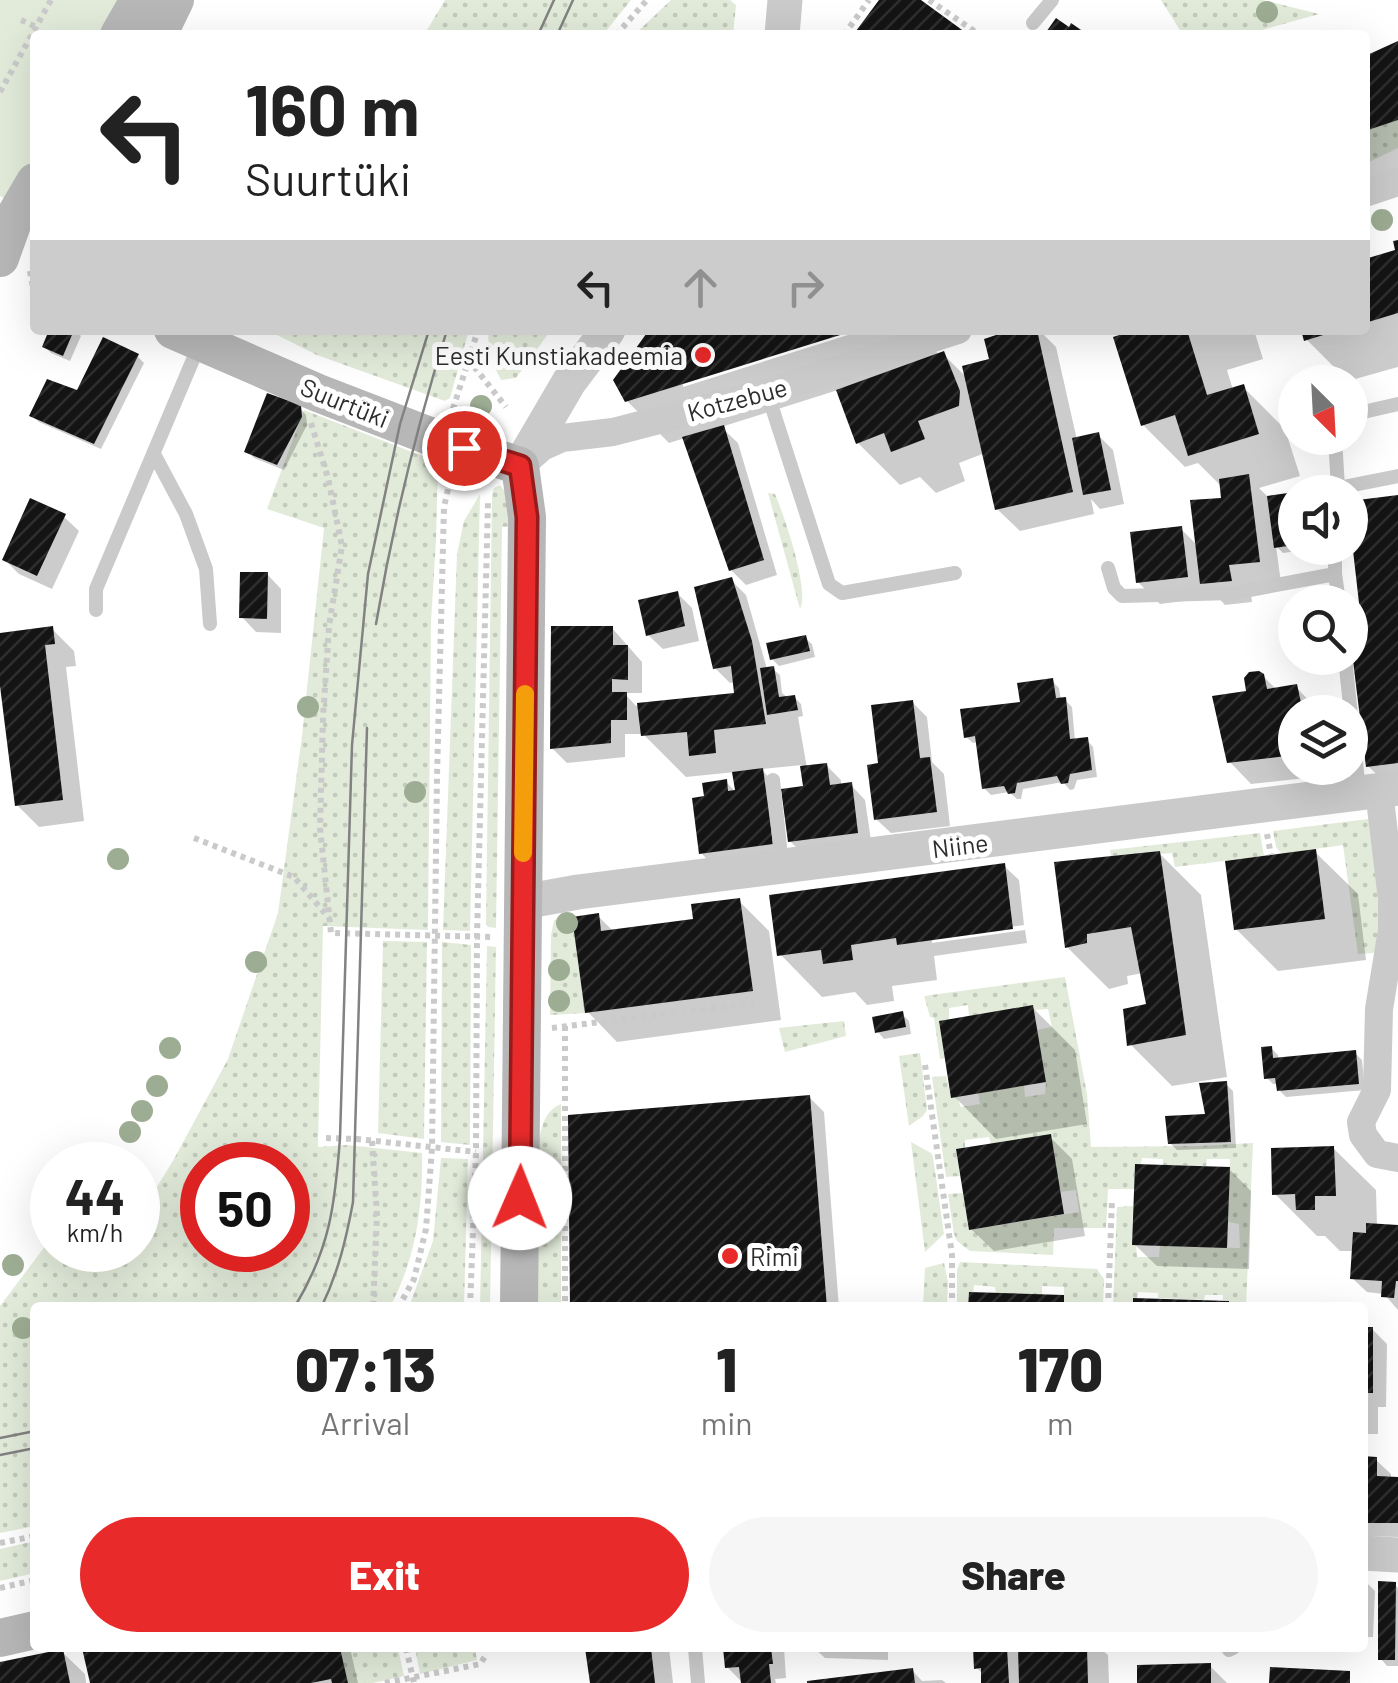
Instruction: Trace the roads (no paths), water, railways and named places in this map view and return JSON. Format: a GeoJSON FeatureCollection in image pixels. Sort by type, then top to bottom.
{"type":"FeatureCollection","features":[{"type":"Feature","properties":{"kind":"main road"},"geometry":{"type":"LineString","coordinates":[[123,30],[140,0]]}},
{"type":"Feature","properties":{"kind":"main road"},"geometry":{"type":"LineString","coordinates":[[160,30],[175,0]]}},
{"type":"Feature","properties":{"kind":"main road"},"geometry":{"type":"LineString","coordinates":[[1,253],[30,190]]}},
{"type":"Feature","properties":{"kind":"main road","name":"Suurtüki"},"geometry":{"type":"LineString","coordinates":[[186,336],[487,461]]}},
{"type":"Feature","properties":{"kind":"main road"},"geometry":{"type":"LineString","coordinates":[[487,461],[527,517],[519,1302]]}},
{"type":"Feature","properties":{"kind":"main road"},"geometry":{"type":"LineString","coordinates":[[0,1638],[30,1631]]}},
{"type":"Feature","properties":{"kind":"street"},"geometry":{"type":"LineString","coordinates":[[782,30],[785,0]]}},
{"type":"Feature","properties":{"kind":"street"},"geometry":{"type":"LineString","coordinates":[[1370,192],[1398,182]]}},
{"type":"Feature","properties":{"kind":"street"},"geometry":{"type":"LineString","coordinates":[[487,461],[569,382],[604,335]]}},
{"type":"Feature","properties":{"kind":"street","name":"Kotzebue"},"geometry":{"type":"LineString","coordinates":[[487,461],[562,438],[613,432],[767,392],[943,335]]}},
{"type":"Feature","properties":{"kind":"street"},"geometry":{"type":"LineString","coordinates":[[1379,791],[1392,930],[1379,1009],[1377,1090],[1361,1122],[1363,1135],[1378,1154],[1398,1158]]}},
{"type":"Feature","properties":{"kind":"street","name":"Niine"},"geometry":{"type":"LineString","coordinates":[[522,920],[578,892],[1379,791]]}},
{"type":"Feature","properties":{"kind":"street"},"geometry":{"type":"LineString","coordinates":[[1368,1554],[1398,1555]]}},
{"type":"Feature","properties":{"kind":"lane"},"geometry":{"type":"LineString","coordinates":[[1033,23],[1052,0]]}},
{"type":"Feature","properties":{"kind":"lane"},"geometry":{"type":"LineString","coordinates":[[96,610],[96,588],[154,454],[186,336]]}},
{"type":"Feature","properties":{"kind":"lane"},"geometry":{"type":"LineString","coordinates":[[767,392],[829,584],[842,592],[956,573]]}},
{"type":"Feature","properties":{"kind":"lane"},"geometry":{"type":"LineString","coordinates":[[1368,411],[1398,404]]}},
{"type":"Feature","properties":{"kind":"lane"},"geometry":{"type":"LineString","coordinates":[[154,454],[186,514],[206,569],[210,624]]}},
{"type":"Feature","properties":{"kind":"lane"},"geometry":{"type":"LineString","coordinates":[[1368,483],[1398,476]]}},
{"type":"Feature","properties":{"kind":"lane"},"geometry":{"type":"LineString","coordinates":[[1336,565],[1337,585]]}},
{"type":"Feature","properties":{"kind":"lane"},"geometry":{"type":"LineString","coordinates":[[1108,568],[1114,588],[1122,596],[1234,593],[1336,574]]}},
{"type":"Feature","properties":{"kind":"lane"},"geometry":{"type":"LineString","coordinates":[[1349,675],[1379,791]]}},
{"type":"Feature","properties":{"kind":"lane"},"geometry":{"type":"LineString","coordinates":[[772,780],[782,866]]}},
{"type":"Feature","properties":{"kind":"lane"},"geometry":{"type":"LineString","coordinates":[[695,1652],[698,1683]]}},
{"type":"Feature","properties":{"kind":"tram line"},"geometry":{"type":"LineString","coordinates":[[540,30],[554,0]]}},
{"type":"Feature","properties":{"kind":"tram line"},"geometry":{"type":"LineString","coordinates":[[559,30],[573,0]]}},
{"type":"Feature","properties":{"kind":"tram line"},"geometry":{"type":"LineString","coordinates":[[297,1302],[316,1266],[329,1226],[338,1162],[352,745],[368,574],[400,424],[427,335]]}},
{"type":"Feature","properties":{"kind":"tram line"},"geometry":{"type":"LineString","coordinates":[[376,624],[407,476],[446,335]]}},
{"type":"Feature","properties":{"kind":"tram line"},"geometry":{"type":"LineString","coordinates":[[324,1302],[341,1256],[353,1202],[367,728]]}},
{"type":"Feature","properties":{"kind":"tram line"},"geometry":{"type":"LineString","coordinates":[[0,1438],[30,1432]]}},
{"type":"Feature","properties":{"kind":"tram line"},"geometry":{"type":"LineString","coordinates":[[0,1455],[30,1449]]}},
{"type":"Feature","properties":{"kind":"place","name":"Eesti Kunstiakadeemia"},"geometry":{"type":"Point","coordinates":[703,355]}},
{"type":"Feature","properties":{"kind":"place","name":"Rimi"},"geometry":{"type":"Point","coordinates":[730,1256]}}]}
